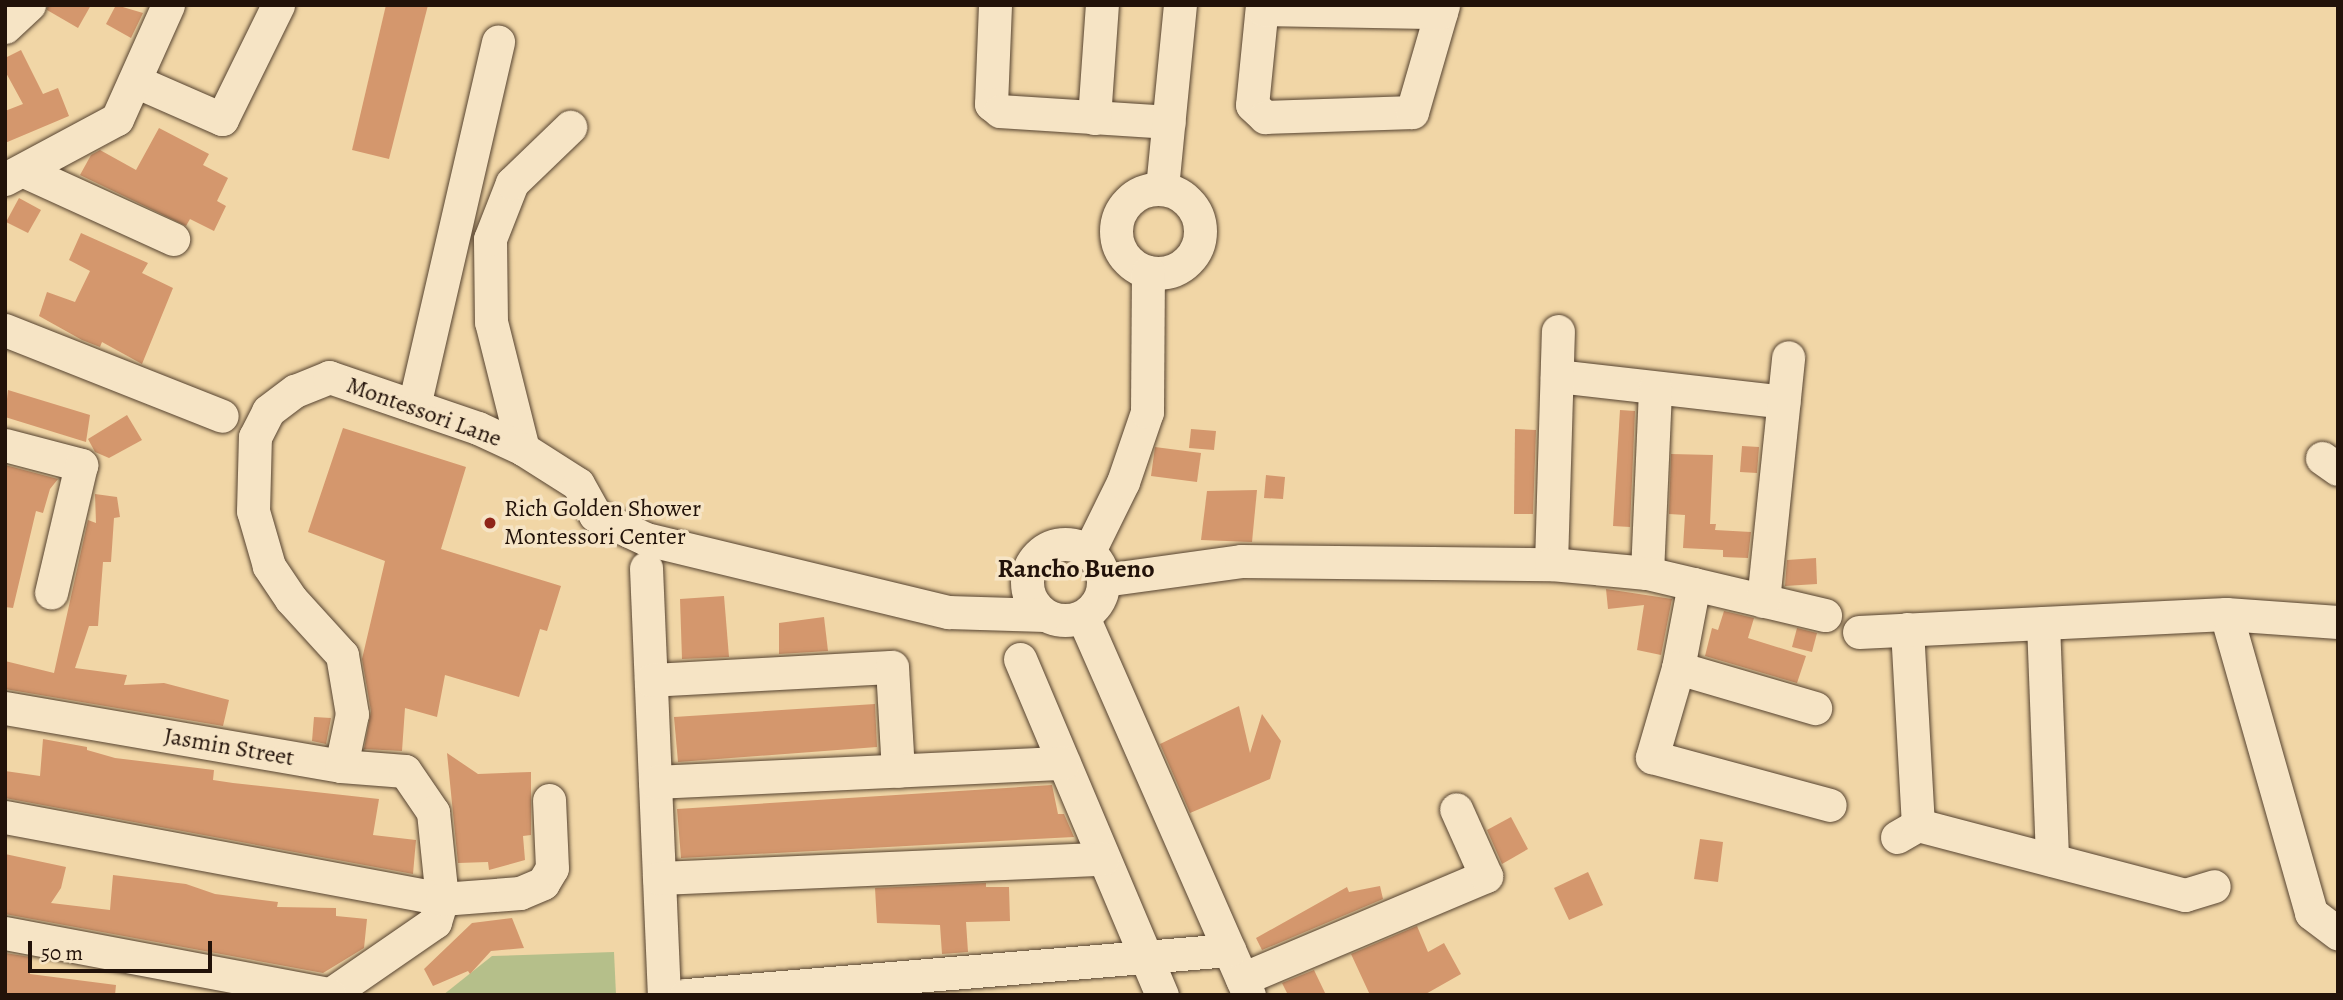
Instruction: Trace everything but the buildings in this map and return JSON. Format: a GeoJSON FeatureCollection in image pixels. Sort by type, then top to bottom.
{"type":"FeatureCollection","features":[{"type":"Feature","properties":{"kind":"street"},"geometry":{"type":"LineString","coordinates":[[5,27],[29,5]]}},
{"type":"Feature","properties":{"kind":"street"},"geometry":{"type":"LineString","coordinates":[[14,175],[117,119],[169,5]]}},
{"type":"Feature","properties":{"kind":"street"},"geometry":{"type":"LineString","coordinates":[[135,81],[222,119],[278,5]]}},
{"type":"Feature","properties":{"kind":"street"},"geometry":{"type":"LineString","coordinates":[[995,5],[991,104],[1000,111],[1170,122]]}},
{"type":"Feature","properties":{"kind":"street"},"geometry":{"type":"LineString","coordinates":[[1094,118],[1102,5]]}},
{"type":"Feature","properties":{"kind":"street"},"geometry":{"type":"LineString","coordinates":[[1162,188],[1180,5]]}},
{"type":"Feature","properties":{"kind":"street"},"geometry":{"type":"LineString","coordinates":[[1262,7],[1442,9],[1412,112],[1265,117],[1252,106],[1262,7]]}},
{"type":"Feature","properties":{"kind":"street"},"geometry":{"type":"LineString","coordinates":[[414,406],[498,42]]}},
{"type":"Feature","properties":{"kind":"street"},"geometry":{"type":"LineString","coordinates":[[523,449],[491,322],[490,239],[512,183],[570,127]]}},
{"type":"Feature","properties":{"kind":"street"},"geometry":{"type":"LineString","coordinates":[[14,175],[173,239]]}},
{"type":"Feature","properties":{"kind":"street"},"geometry":{"type":"LineString","coordinates":[[1162,188],[1185,198],[1194,207],[1199,219],[1199,244],[1184,264],[1173,271],[1148,272],[1125,257],[1118,244],[1118,217],[1135,195],[1162,188]]}},
{"type":"Feature","properties":{"kind":"street"},"geometry":{"type":"LineString","coordinates":[[1148,272],[1147,412],[1096,566],[1099,601],[1083,617],[1057,620],[1045,615],[1036,607],[1027,585],[1033,562],[1051,547],[1063,544],[1096,566],[1241,561],[1551,564],[1647,573],[1825,615]]}},
{"type":"Feature","properties":{"kind":"street"},"geometry":{"type":"LineString","coordinates":[[5,330],[222,415]]}},
{"type":"Feature","properties":{"kind":"street"},"geometry":{"type":"LineString","coordinates":[[1551,564],[1558,331]]}},
{"type":"Feature","properties":{"kind":"street"},"geometry":{"type":"LineString","coordinates":[[1763,601],[1788,357]]}},
{"type":"Feature","properties":{"kind":"street"},"geometry":{"type":"LineString","coordinates":[[1557,376],[1784,402]]}},
{"type":"Feature","properties":{"kind":"street","name":"Montessori Lane"},"geometry":{"type":"LineString","coordinates":[[341,766],[352,714],[342,655],[291,599],[269,566],[253,511],[255,436],[268,411],[295,391],[329,377],[414,406],[523,449],[578,484],[595,515],[646,540],[948,612],[1045,615]]}},
{"type":"Feature","properties":{"kind":"street"},"geometry":{"type":"LineString","coordinates":[[1647,573],[1655,388]]}},
{"type":"Feature","properties":{"kind":"street"},"geometry":{"type":"LineString","coordinates":[[5,445],[81,465],[51,593]]}},
{"type":"Feature","properties":{"kind":"street"},"geometry":{"type":"LineString","coordinates":[[646,568],[664,995]]}},
{"type":"Feature","properties":{"kind":"street"},"geometry":{"type":"LineString","coordinates":[[1694,584],[1678,668],[1652,757],[1830,806]]}},
{"type":"Feature","properties":{"kind":"street"},"geometry":{"type":"LineString","coordinates":[[2226,614],[2311,913],[2338,933]]}},
{"type":"Feature","properties":{"kind":"street"},"geometry":{"type":"LineString","coordinates":[[1859,632],[2226,614],[2338,622]]}},
{"type":"Feature","properties":{"kind":"street"},"geometry":{"type":"LineString","coordinates":[[1083,617],[1240,975]]}},
{"type":"Feature","properties":{"kind":"street"},"geometry":{"type":"LineString","coordinates":[[2043,623],[2052,860]]}},
{"type":"Feature","properties":{"kind":"street"},"geometry":{"type":"LineString","coordinates":[[1907,629],[1907,831],[2052,860],[2185,895],[2214,886]]}},
{"type":"Feature","properties":{"kind":"street"},"geometry":{"type":"LineString","coordinates":[[1020,659],[1162,995]]}},
{"type":"Feature","properties":{"kind":"street"},"geometry":{"type":"LineString","coordinates":[[651,680],[892,667],[898,771]]}},
{"type":"Feature","properties":{"kind":"street"},"geometry":{"type":"LineString","coordinates":[[1678,668],[1815,708]]}},
{"type":"Feature","properties":{"kind":"street","name":"Jasmin Street"},"geometry":{"type":"LineString","coordinates":[[5,708],[341,766],[405,771],[433,812],[442,899]]}},
{"type":"Feature","properties":{"kind":"street"},"geometry":{"type":"LineString","coordinates":[[655,782],[1063,763]]}},
{"type":"Feature","properties":{"kind":"street"},"geometry":{"type":"LineString","coordinates":[[5,817],[442,899],[520,893],[542,883],[552,868],[549,800]]}},
{"type":"Feature","properties":{"kind":"street"},"geometry":{"type":"LineString","coordinates":[[686,995],[1148,957],[1240,975],[1486,876],[1456,809]]}},
{"type":"Feature","properties":{"kind":"street"},"geometry":{"type":"LineString","coordinates":[[659,878],[1103,859]]}},
{"type":"Feature","properties":{"kind":"street"},"geometry":{"type":"LineString","coordinates":[[5,933],[329,995],[435,922],[442,899]]}},
{"type":"Feature","properties":{"kind":"green space"},"geometry":{"type":"Polygon","coordinates":[[[614,952],[616,995],[443,995],[492,956],[614,952]]]}},
{"type":"Feature","properties":{"kind":"place","name":"Rich Golden Shower Montessori Center"},"geometry":{"type":"Point","coordinates":[490,523]}},
{"type":"Feature","properties":{"kind":"district","name":"Rancho Bueno"},"geometry":{"type":"Point","coordinates":[1076,569]}}]}
